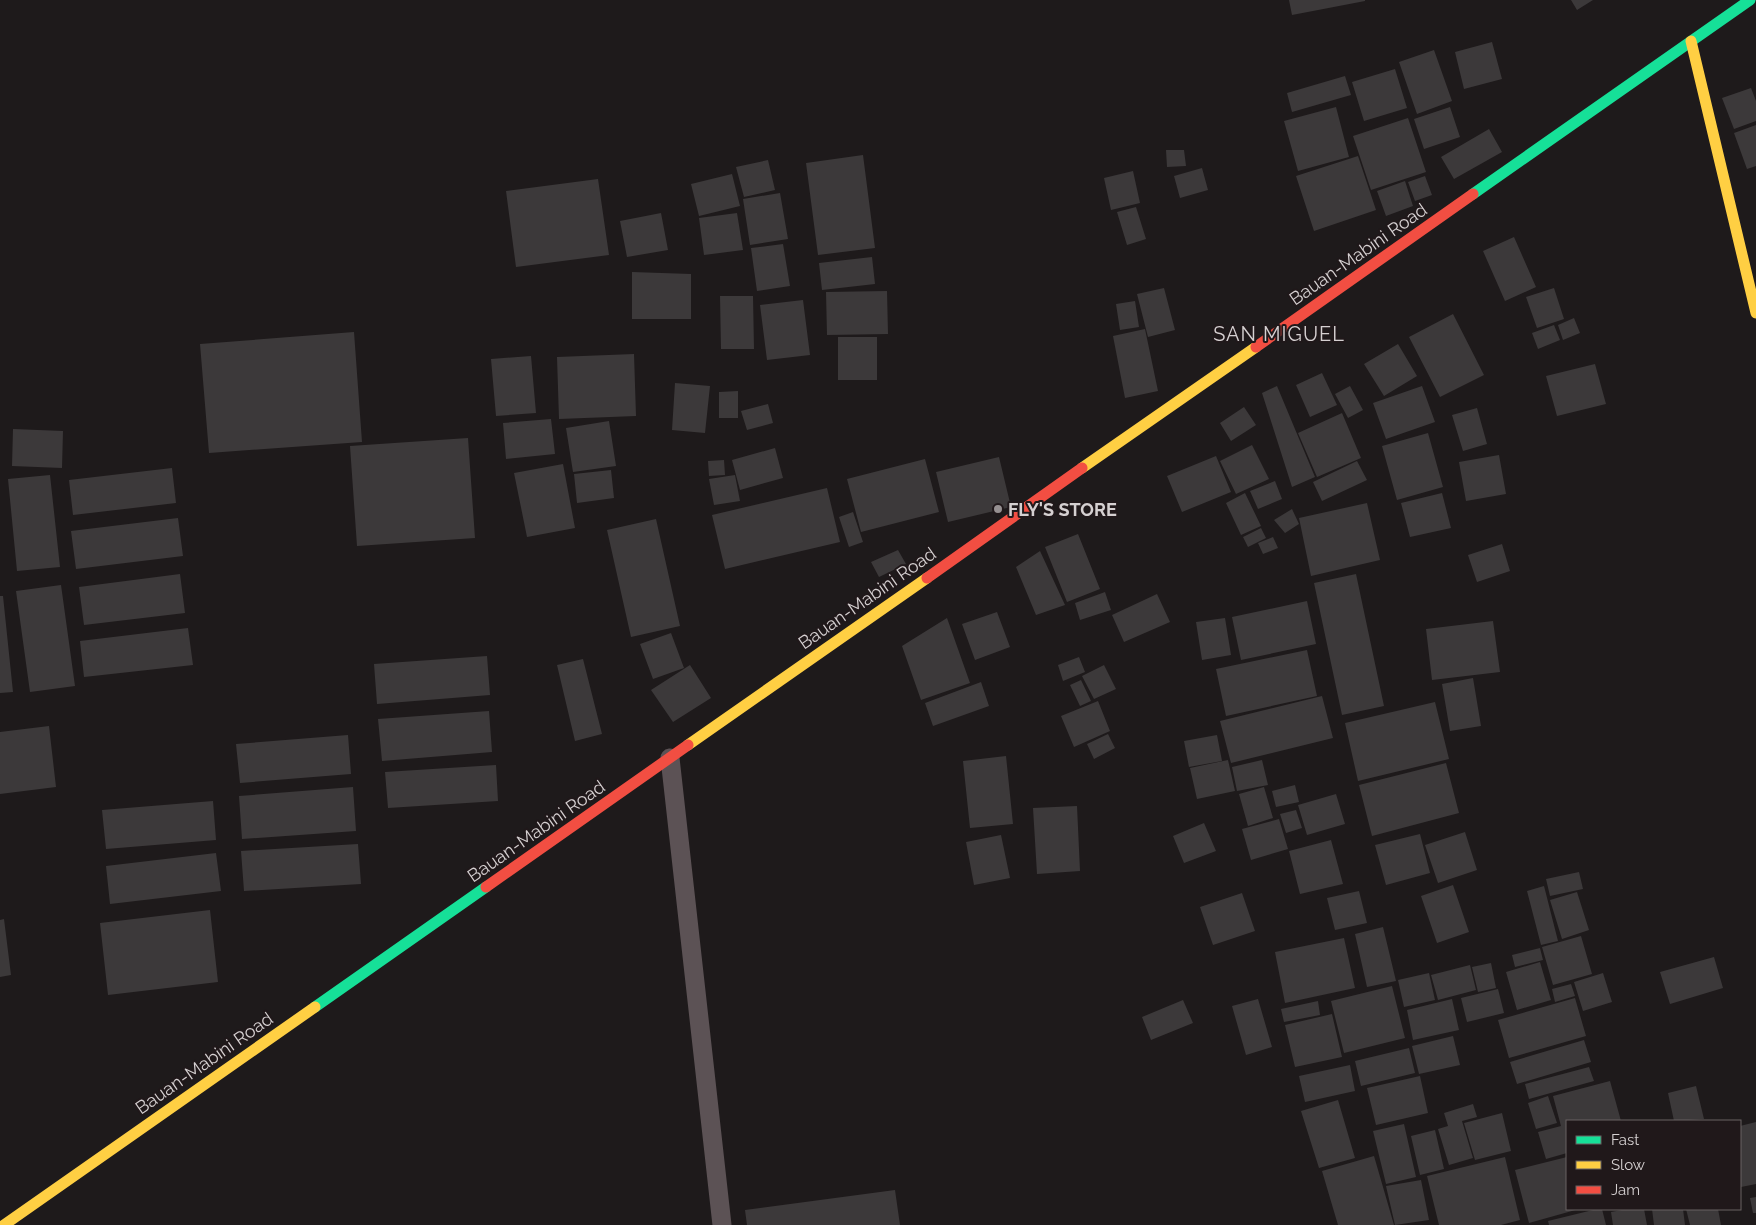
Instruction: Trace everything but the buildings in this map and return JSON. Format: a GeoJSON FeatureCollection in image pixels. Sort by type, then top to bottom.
{"type":"FeatureCollection","features":[{"type":"Feature","properties":{"kind":"main road","name":"Bauan-Mabini Road"},"geometry":{"type":"LineString","coordinates":[[4,1225],[1750,0]]}},
{"type":"Feature","properties":{"kind":"main road"},"geometry":{"type":"LineString","coordinates":[[1691,41],[1756,313]]}},
{"type":"Feature","properties":{"kind":"lane"},"geometry":{"type":"LineString","coordinates":[[670,758],[722,1225]]}},
{"type":"Feature","properties":{"kind":"traffic: fast"},"geometry":{"type":"LineString","coordinates":[[1473,194],[1750,0]]}},
{"type":"Feature","properties":{"kind":"traffic: fast"},"geometry":{"type":"LineString","coordinates":[[315,1007],[486,887]]}},
{"type":"Feature","properties":{"kind":"traffic: slow"},"geometry":{"type":"LineString","coordinates":[[1691,41],[1756,313]]}},
{"type":"Feature","properties":{"kind":"traffic: slow"},"geometry":{"type":"LineString","coordinates":[[1082,468],[1256,347]]}},
{"type":"Feature","properties":{"kind":"traffic: slow"},"geometry":{"type":"LineString","coordinates":[[688,745],[927,578]]}},
{"type":"Feature","properties":{"kind":"traffic: slow"},"geometry":{"type":"LineString","coordinates":[[4,1225],[315,1007]]}},
{"type":"Feature","properties":{"kind":"traffic: jam"},"geometry":{"type":"LineString","coordinates":[[1256,347],[1473,194]]}},
{"type":"Feature","properties":{"kind":"traffic: jam"},"geometry":{"type":"LineString","coordinates":[[927,578],[1082,468]]}},
{"type":"Feature","properties":{"kind":"traffic: jam"},"geometry":{"type":"LineString","coordinates":[[486,887],[688,745]]}},
{"type":"Feature","properties":{"kind":"place","name":"FLY'S STORE"},"geometry":{"type":"Point","coordinates":[998,509]}},
{"type":"Feature","properties":{"kind":"district","name":"SAN MIGUEL"},"geometry":{"type":"Point","coordinates":[1279,334]}}]}
